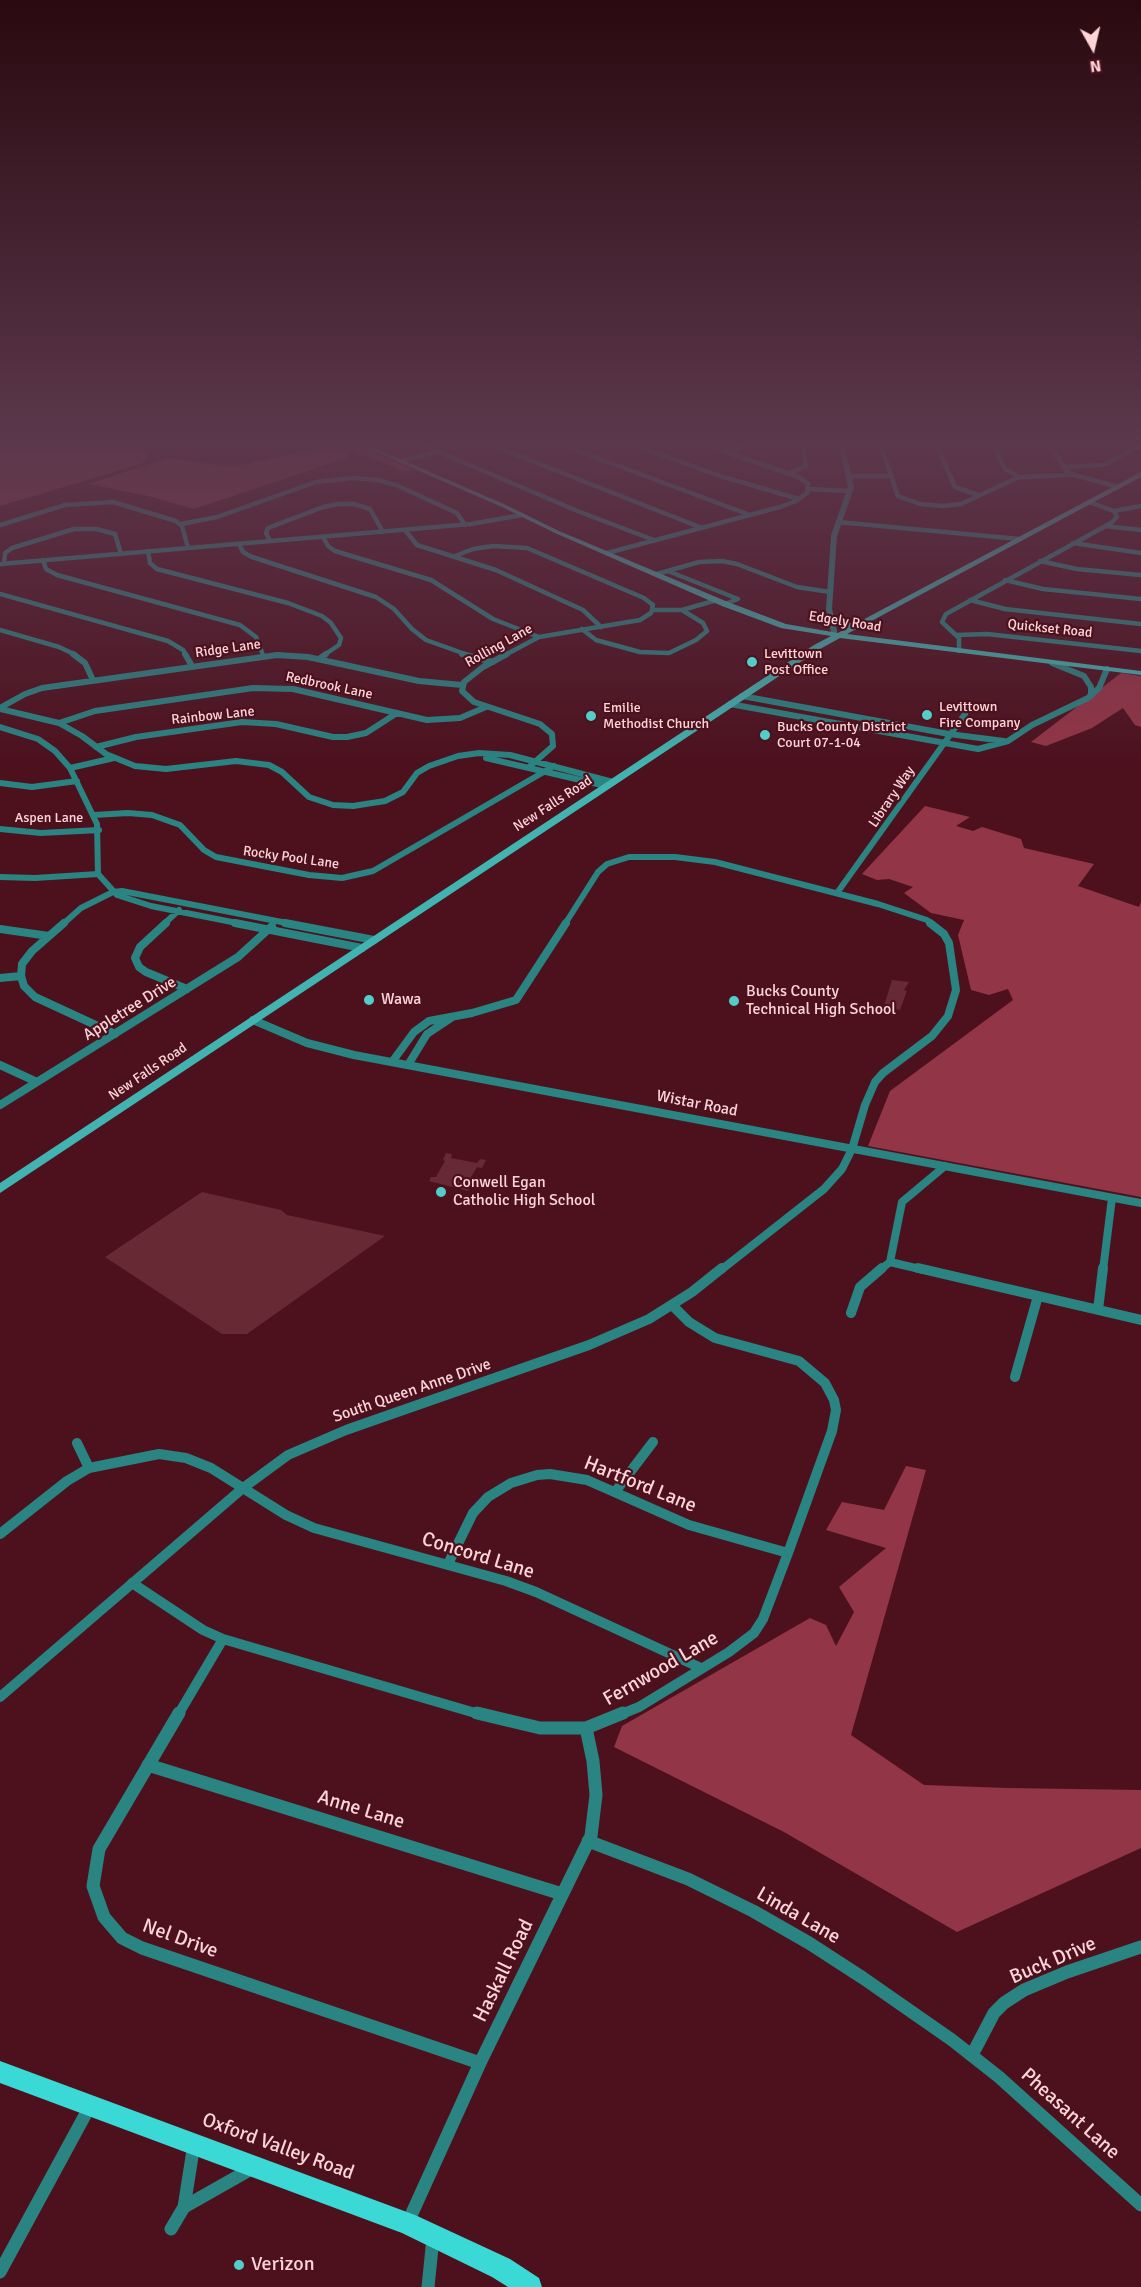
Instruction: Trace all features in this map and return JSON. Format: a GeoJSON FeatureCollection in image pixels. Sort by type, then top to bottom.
{"type":"FeatureCollection","features":[{"type":"Feature","properties":{"kind":"main road","name":"Edgely Road"},"geometry":{"type":"LineString","coordinates":[[607,553],[725,604],[784,626],[835,636],[1141,673]]}},
{"type":"Feature","properties":{"kind":"main road","name":"New Falls Road"},"geometry":{"type":"LineString","coordinates":[[0,1189],[835,636],[993,553]]}},
{"type":"Feature","properties":{"kind":"main road"},"geometry":{"type":"LineString","coordinates":[[830,620],[841,624],[856,624]]}},
{"type":"Feature","properties":{"kind":"main road","name":"Oxford Valley Road"},"geometry":{"type":"LineString","coordinates":[[0,2072],[407,2223],[501,2268],[530,2287]]}},
{"type":"Feature","properties":{"kind":"street"},"geometry":{"type":"LineString","coordinates":[[2,564],[132,553]]}},
{"type":"Feature","properties":{"kind":"street"},"geometry":{"type":"LineString","coordinates":[[148,553],[151,565],[157,569],[306,609],[325,618],[340,635],[340,642],[319,659]]}},
{"type":"Feature","properties":{"kind":"street"},"geometry":{"type":"LineString","coordinates":[[244,553],[376,597],[394,609],[412,629],[426,640],[448,650],[493,662]]}},
{"type":"Feature","properties":{"kind":"street"},"geometry":{"type":"LineString","coordinates":[[341,553],[430,580],[493,619],[539,637]]}},
{"type":"Feature","properties":{"kind":"street"},"geometry":{"type":"LineString","coordinates":[[445,553],[495,570],[577,607],[589,614],[601,627]]}},
{"type":"Feature","properties":{"kind":"street"},"geometry":{"type":"LineString","coordinates":[[455,556],[463,553]]}},
{"type":"Feature","properties":{"kind":"street"},"geometry":{"type":"LineString","coordinates":[[538,553],[644,597],[653,605],[653,610],[682,610],[717,600]]}},
{"type":"Feature","properties":{"kind":"street"},"geometry":{"type":"LineString","coordinates":[[833,553],[830,620],[835,636]]}},
{"type":"Feature","properties":{"kind":"street"},"geometry":{"type":"LineString","coordinates":[[959,651],[960,643],[956,635],[942,622],[942,618],[1055,553]]}},
{"type":"Feature","properties":{"kind":"street"},"geometry":{"type":"LineString","coordinates":[[43,560],[45,569],[57,575],[240,625],[256,637],[263,656]]}},
{"type":"Feature","properties":{"kind":"street"},"geometry":{"type":"LineString","coordinates":[[657,574],[699,562],[722,561],[737,564],[797,587],[830,592]]}},
{"type":"Feature","properties":{"kind":"street"},"geometry":{"type":"LineString","coordinates":[[1040,561],[1077,569],[1141,575]]}},
{"type":"Feature","properties":{"kind":"street"},"geometry":{"type":"LineString","coordinates":[[668,571],[738,600],[725,604]]}},
{"type":"Feature","properties":{"kind":"street"},"geometry":{"type":"LineString","coordinates":[[1005,580],[1032,587],[1141,599]]}},
{"type":"Feature","properties":{"kind":"street"},"geometry":{"type":"LineString","coordinates":[[0,594],[168,641],[183,650],[192,666]]}},
{"type":"Feature","properties":{"kind":"street"},"geometry":{"type":"LineString","coordinates":[[970,600],[1005,609],[1141,624]]}},
{"type":"Feature","properties":{"kind":"street","name":"Rolling Lane"},"geometry":{"type":"LineString","coordinates":[[536,762],[553,746],[552,734],[540,724],[468,699],[462,691],[462,685],[475,672],[539,637],[640,620],[653,610]]}},
{"type":"Feature","properties":{"kind":"street"},"geometry":{"type":"LineString","coordinates":[[582,629],[596,640],[640,652],[669,653],[682,648],[707,631],[703,623],[682,610]]}},
{"type":"Feature","properties":{"kind":"street"},"geometry":{"type":"LineString","coordinates":[[0,630],[59,647],[77,656],[85,663],[93,680]]}},
{"type":"Feature","properties":{"kind":"street","name":"Quickset Road"},"geometry":{"type":"LineString","coordinates":[[956,635],[987,634],[1141,651]]}},
{"type":"Feature","properties":{"kind":"street","name":"Ridge Lane"},"geometry":{"type":"LineString","coordinates":[[0,708],[32,691],[263,656],[297,655],[419,681],[462,685]]}},
{"type":"Feature","properties":{"kind":"street"},"geometry":{"type":"LineString","coordinates":[[1049,662],[1084,676],[1091,687],[1090,696]]}},
{"type":"Feature","properties":{"kind":"street"},"geometry":{"type":"LineString","coordinates":[[730,704],[978,749],[1008,741],[1032,725],[1090,696],[1102,683],[1107,669]]}},
{"type":"Feature","properties":{"kind":"street","name":"Redbrook Lane"},"geometry":{"type":"LineString","coordinates":[[59,723],[95,711],[263,688],[303,691],[427,720],[467,716],[486,707]]}},
{"type":"Feature","properties":{"kind":"street"},"geometry":{"type":"LineString","coordinates":[[742,696],[949,734],[1008,741]]}},
{"type":"Feature","properties":{"kind":"street"},"geometry":{"type":"LineString","coordinates":[[0,708],[59,723],[114,758],[135,766],[154,769],[226,761],[265,764],[282,772],[315,800],[333,805],[353,806],[376,803],[399,795],[417,773],[429,766],[472,753],[492,753],[554,766],[610,784]]}},
{"type":"Feature","properties":{"kind":"street","name":"Rainbow Lane"},"geometry":{"type":"LineString","coordinates":[[96,747],[135,737],[243,722],[276,724],[333,737],[347,737],[366,733],[398,713]]}},
{"type":"Feature","properties":{"kind":"street","name":"Library Way"},"geometry":{"type":"LineString","coordinates":[[837,893],[965,714]]}},
{"type":"Feature","properties":{"kind":"street"},"geometry":{"type":"LineString","coordinates":[[0,727],[38,739],[55,751],[70,768],[94,815],[99,830],[98,874],[113,892],[129,900],[362,948]]}},
{"type":"Feature","properties":{"kind":"street"},"geometry":{"type":"LineString","coordinates":[[444,761],[480,757],[610,784]]}},
{"type":"Feature","properties":{"kind":"street"},"geometry":{"type":"LineString","coordinates":[[70,768],[114,758]]}},
{"type":"Feature","properties":{"kind":"street"},"geometry":{"type":"LineString","coordinates":[[529,767],[536,762]]}},
{"type":"Feature","properties":{"kind":"street","name":"Rocky Pool Lane"},"geometry":{"type":"LineString","coordinates":[[94,815],[128,813],[152,815],[180,825],[204,850],[216,857],[309,875],[342,878],[373,871],[554,766]]}},
{"type":"Feature","properties":{"kind":"street"},"geometry":{"type":"LineString","coordinates":[[0,783],[32,787],[77,781]]}},
{"type":"Feature","properties":{"kind":"street","name":"Aspen Lane"},"geometry":{"type":"LineString","coordinates":[[0,829],[41,833],[99,830]]}},
{"type":"Feature","properties":{"kind":"street","name":"South Queen Anne Drive"},"geometry":{"type":"LineString","coordinates":[[0,1697],[266,1469],[311,1444],[390,1413],[589,1345],[673,1306],[824,1189],[842,1169],[852,1149],[865,1105],[875,1082],[883,1073],[939,1029],[952,1008],[956,980],[949,943],[934,925],[909,912],[736,866],[699,859],[649,856],[615,861],[598,872],[524,990],[512,1003],[454,1016]]}},
{"type":"Feature","properties":{"kind":"street"},"geometry":{"type":"LineString","coordinates":[[0,877],[35,878],[98,874]]}},
{"type":"Feature","properties":{"kind":"street"},"geometry":{"type":"LineString","coordinates":[[115,1034],[35,998],[24,986],[21,976],[26,958],[49,936],[81,908],[113,892],[122,891],[374,940]]}},
{"type":"Feature","properties":{"kind":"street"},"geometry":{"type":"LineString","coordinates":[[186,904],[140,947],[135,958],[139,967],[146,972],[187,989]]}},
{"type":"Feature","properties":{"kind":"street","name":"Appletree Drive"},"geometry":{"type":"LineString","coordinates":[[0,1105],[238,957],[276,921]]}},
{"type":"Feature","properties":{"kind":"street"},"geometry":{"type":"LineString","coordinates":[[0,929],[49,936]]}},
{"type":"Feature","properties":{"kind":"street"},"geometry":{"type":"LineString","coordinates":[[0,978],[21,976]]}},
{"type":"Feature","properties":{"kind":"street"},"geometry":{"type":"LineString","coordinates":[[392,1062],[421,1026],[441,1017],[454,1016]]}},
{"type":"Feature","properties":{"kind":"street"},"geometry":{"type":"LineString","coordinates":[[408,1065],[427,1034],[454,1016]]}},
{"type":"Feature","properties":{"kind":"street","name":"Wistar Road"},"geometry":{"type":"LineString","coordinates":[[253,1020],[324,1049],[1141,1203]]}},
{"type":"Feature","properties":{"kind":"street"},"geometry":{"type":"LineString","coordinates":[[0,1065],[37,1082]]}},
{"type":"Feature","properties":{"kind":"street"},"geometry":{"type":"LineString","coordinates":[[851,1312],[860,1287],[890,1262],[902,1202],[945,1166]]}},
{"type":"Feature","properties":{"kind":"street"},"geometry":{"type":"LineString","coordinates":[[1098,1310],[1112,1198]]}},
{"type":"Feature","properties":{"kind":"street"},"geometry":{"type":"LineString","coordinates":[[890,1262],[1141,1320]]}},
{"type":"Feature","properties":{"kind":"street"},"geometry":{"type":"LineString","coordinates":[[1016,1377],[1038,1296]]}},
{"type":"Feature","properties":{"kind":"street","name":"Fernwood Lane"},"geometry":{"type":"LineString","coordinates":[[132,1583],[203,1630],[223,1639],[506,1722],[540,1728],[586,1728],[639,1707],[729,1652],[754,1633],[763,1618],[788,1553],[835,1421],[836,1410],[831,1391],[812,1370],[799,1361],[715,1338],[689,1322],[673,1306]]}},
{"type":"Feature","properties":{"kind":"street"},"geometry":{"type":"LineString","coordinates":[[615,1492],[653,1442]]}},
{"type":"Feature","properties":{"kind":"street"},"geometry":{"type":"LineString","coordinates":[[77,1443],[89,1468]]}},
{"type":"Feature","properties":{"kind":"street","name":"Concord Lane"},"geometry":{"type":"LineString","coordinates":[[0,1534],[67,1481],[89,1468],[130,1457],[171,1455],[199,1462],[286,1515],[314,1528],[448,1564],[536,1592],[701,1668]]}},
{"type":"Feature","properties":{"kind":"street","name":"Hartford Lane"},"geometry":{"type":"LineString","coordinates":[[448,1564],[473,1513],[488,1497],[511,1483],[537,1475],[550,1474],[587,1480],[688,1526],[788,1553]]}},
{"type":"Feature","properties":{"kind":"street","name":"Nel Drive"},"geometry":{"type":"LineString","coordinates":[[223,1639],[99,1849],[93,1878],[95,1899],[104,1917],[122,1938],[142,1948],[480,2063]]}},
{"type":"Feature","properties":{"kind":"street","name":"Haskall Road"},"geometry":{"type":"LineString","coordinates":[[407,2223],[480,2063],[588,1841],[595,1817],[596,1795],[593,1761],[586,1728]]}},
{"type":"Feature","properties":{"kind":"street","name":"Anne Lane"},"geometry":{"type":"LineString","coordinates":[[148,1765],[562,1894]]}},
{"type":"Feature","properties":{"kind":"street","name":"Linda Lane"},"geometry":{"type":"LineString","coordinates":[[588,1841],[688,1879],[790,1932],[863,1978],[972,2055]]}},
{"type":"Feature","properties":{"kind":"street","name":"Buck Drive"},"geometry":{"type":"LineString","coordinates":[[972,2055],[994,2013],[1004,2003],[1024,1990],[1067,1972],[1141,1947]]}},
{"type":"Feature","properties":{"kind":"street","name":"Pheasant Lane"},"geometry":{"type":"LineString","coordinates":[[972,2055],[1141,2205]]}},
{"type":"Feature","properties":{"kind":"street"},"geometry":{"type":"LineString","coordinates":[[0,2271],[91,2105]]}},
{"type":"Feature","properties":{"kind":"street"},"geometry":{"type":"LineString","coordinates":[[171,2229],[184,2207],[194,2144]]}},
{"type":"Feature","properties":{"kind":"street"},"geometry":{"type":"LineString","coordinates":[[184,2207],[256,2166]]}},
{"type":"Feature","properties":{"kind":"street"},"geometry":{"type":"LineString","coordinates":[[428,2287],[433,2234]]}},
{"type":"Feature","properties":{"kind":"shaded area"},"geometry":{"type":"Polygon","coordinates":[[[1121,673],[1141,676],[1141,727],[1135,725],[1123,708],[1092,728],[1046,746],[1031,742],[1121,673]]]}},
{"type":"Feature","properties":{"kind":"shaded area"},"geometry":{"type":"Polygon","coordinates":[[[925,806],[970,817],[956,826],[973,831],[982,827],[1021,839],[1024,848],[1094,864],[1078,886],[1139,907],[1141,902],[1141,1197],[868,1146],[890,1091],[1013,1000],[1008,989],[989,995],[971,990],[958,935],[964,920],[931,913],[904,893],[913,887],[889,879],[877,880],[862,874],[925,806]]]}},
{"type":"Feature","properties":{"kind":"shaded area"},"geometry":{"type":"Polygon","coordinates":[[[892,980],[909,982],[904,990],[907,991],[900,1010],[884,1006],[892,980]]]}},
{"type":"Feature","properties":{"kind":"shaded area"},"geometry":{"type":"Polygon","coordinates":[[[446,1153],[452,1154],[451,1158],[477,1163],[480,1159],[486,1160],[482,1168],[477,1167],[467,1184],[471,1185],[468,1191],[429,1181],[431,1177],[436,1177],[445,1161],[443,1160],[446,1153]]]}},
{"type":"Feature","properties":{"kind":"shaded area"},"geometry":{"type":"Polygon","coordinates":[[[202,1192],[281,1210],[287,1215],[385,1236],[247,1334],[222,1334],[105,1257],[202,1192]]]}},
{"type":"Feature","properties":{"kind":"shaded area"},"geometry":{"type":"Polygon","coordinates":[[[906,1466],[926,1470],[851,1735],[924,1785],[1141,1790],[1141,1848],[957,1932],[784,1832],[614,1747],[622,1726],[810,1618],[826,1625],[836,1646],[854,1612],[839,1587],[886,1548],[826,1530],[842,1502],[884,1510],[906,1466]]]}},
{"type":"Feature","properties":{"kind":"place","name":"Levittown Post Office"},"geometry":{"type":"Point","coordinates":[752,662]}},
{"type":"Feature","properties":{"kind":"place","name":"Levittown Fire Company"},"geometry":{"type":"Point","coordinates":[927,715]}},
{"type":"Feature","properties":{"kind":"place","name":"Emilie Methodist Church"},"geometry":{"type":"Point","coordinates":[591,716]}},
{"type":"Feature","properties":{"kind":"place","name":"Bucks County District Court 07-1-04"},"geometry":{"type":"Point","coordinates":[765,735]}},
{"type":"Feature","properties":{"kind":"place","name":"Wawa"},"geometry":{"type":"Point","coordinates":[369,1000]}},
{"type":"Feature","properties":{"kind":"place","name":"Bucks County Technical High School"},"geometry":{"type":"Point","coordinates":[734,1001]}},
{"type":"Feature","properties":{"kind":"place","name":"Conwell Egan Catholic High School"},"geometry":{"type":"Point","coordinates":[441,1192]}},
{"type":"Feature","properties":{"kind":"place","name":"Verizon"},"geometry":{"type":"Point","coordinates":[239,2265]}}]}
